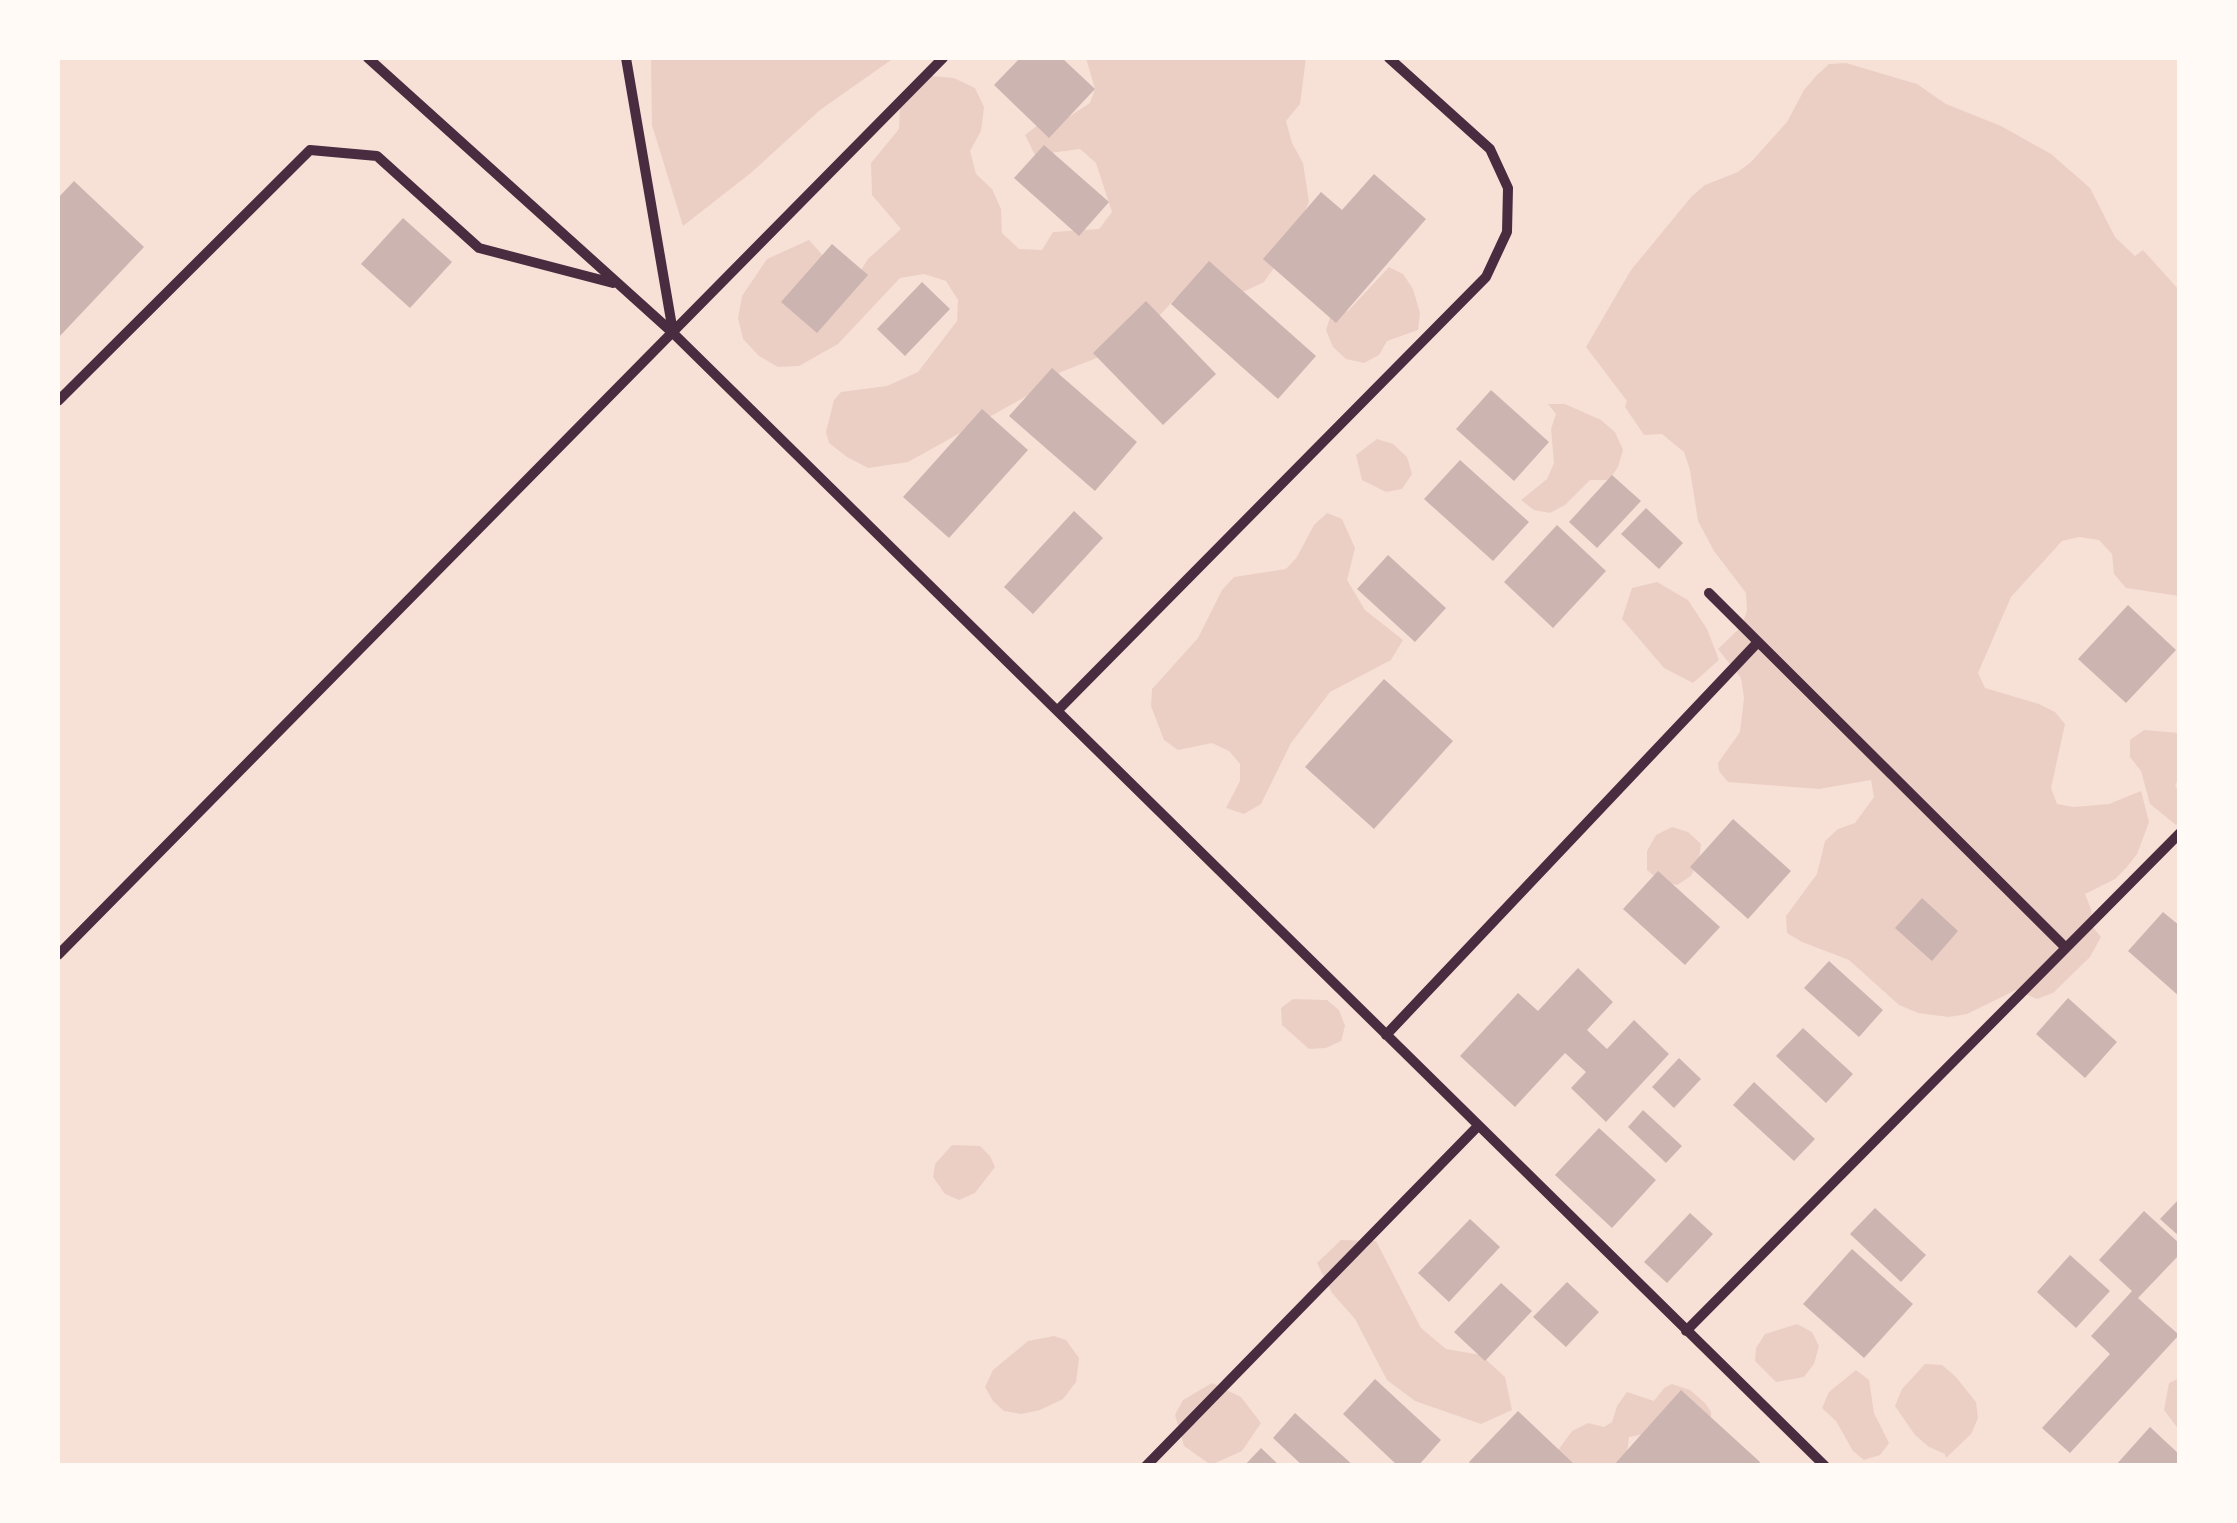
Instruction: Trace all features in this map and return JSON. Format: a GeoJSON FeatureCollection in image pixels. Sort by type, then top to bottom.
{"type":"FeatureCollection","features":[{"type":"Feature","properties":{"kind":"street"},"geometry":{"type":"LineString","coordinates":[[368,58],[674,333],[1822,1465]]}},
{"type":"Feature","properties":{"kind":"street"},"geometry":{"type":"LineString","coordinates":[[626,58],[674,333]]}},
{"type":"Feature","properties":{"kind":"street"},"geometry":{"type":"LineString","coordinates":[[58,955],[943,58]]}},
{"type":"Feature","properties":{"kind":"street"},"geometry":{"type":"LineString","coordinates":[[1058,710],[1486,278],[1506,232],[1508,188],[1490,149],[1389,58]]}},
{"type":"Feature","properties":{"kind":"street"},"geometry":{"type":"LineString","coordinates":[[58,402],[310,150],[377,156],[479,248],[619,284]]}},
{"type":"Feature","properties":{"kind":"street"},"geometry":{"type":"LineString","coordinates":[[1710,594],[2066,948]]}},
{"type":"Feature","properties":{"kind":"street"},"geometry":{"type":"LineString","coordinates":[[1386,1035],[1758,642]]}},
{"type":"Feature","properties":{"kind":"street"},"geometry":{"type":"LineString","coordinates":[[1686,1330],[2179,835]]}},
{"type":"Feature","properties":{"kind":"street"},"geometry":{"type":"LineString","coordinates":[[1146,1466],[1478,1126]]}},
{"type":"Feature","properties":{"kind":"shaded area"},"geometry":{"type":"Polygon","coordinates":[[[651,58],[894,58],[820,110],[752,172],[683,226],[652,125],[651,58]]]}},
{"type":"Feature","properties":{"kind":"shaded area"},"geometry":{"type":"Polygon","coordinates":[[[1086,58],[1306,58],[1300,104],[1286,121],[1303,163],[1309,202],[1290,245],[1264,282],[1241,293],[1223,278],[1174,300],[1144,332],[1102,356],[1061,372],[1025,397],[908,462],[868,468],[847,457],[829,443],[826,432],[834,400],[841,392],[887,386],[918,372],[957,321],[958,300],[946,281],[924,274],[900,278],[838,344],[799,366],[778,367],[759,356],[743,339],[738,318],[742,296],[767,259],[809,240],[825,258],[856,278],[868,259],[901,229],[872,195],[871,163],[899,129],[900,107],[931,76],[954,78],[975,88],[984,107],[981,131],[970,151],[976,174],[992,189],[1001,209],[1002,233],[1019,249],[1042,250],[1053,232],[1099,229],[1112,212],[1096,163],[1080,149],[1035,155],[1025,135],[1043,121],[1070,116],[1090,103],[1095,89],[1086,58]]]}},
{"type":"Feature","properties":{"kind":"shaded area"},"geometry":{"type":"Polygon","coordinates":[[[1846,63],[1917,84],[1946,104],[2001,126],[2051,154],[2090,188],[2115,237],[2135,256],[2143,250],[2179,290],[2179,596],[2126,588],[2114,574],[2112,554],[2099,540],[2079,537],[2062,541],[2011,597],[1978,673],[1985,688],[2039,704],[2055,712],[2065,724],[2051,788],[2057,804],[2109,804],[2141,791],[2149,822],[2137,854],[2127,867],[2115,879],[2085,894],[2092,926],[2101,937],[2090,957],[2053,993],[2037,999],[2016,990],[1967,1014],[1949,1017],[1918,1013],[1899,1005],[1849,960],[1787,933],[1786,916],[1817,874],[1825,841],[1838,829],[1855,823],[1874,797],[1871,780],[1819,789],[1728,782],[1719,771],[1718,763],[1740,732],[1744,698],[1741,678],[1718,649],[1742,626],[1747,610],[1746,593],[1714,551],[1698,521],[1684,452],[1662,434],[1644,435],[1625,407],[1627,401],[1586,347],[1631,270],[1692,196],[1705,185],[1738,172],[1751,162],[1787,122],[1816,76],[1829,64],[1846,63]]]}},
{"type":"Feature","properties":{"kind":"shaded area"},"geometry":{"type":"Polygon","coordinates":[[[1389,267],[1403,274],[1413,289],[1420,313],[1418,330],[1387,341],[1379,355],[1364,363],[1346,359],[1333,347],[1326,330],[1331,314],[1348,311],[1389,267]]]}},
{"type":"Feature","properties":{"kind":"shaded area"},"geometry":{"type":"Polygon","coordinates":[[[1548,404],[1565,404],[1601,420],[1615,432],[1623,450],[1609,480],[1590,480],[1565,505],[1550,513],[1534,510],[1521,500],[1547,479],[1554,463],[1551,429],[1556,414],[1548,404]]]}},
{"type":"Feature","properties":{"kind":"shaded area"},"geometry":{"type":"Polygon","coordinates":[[[1377,439],[1393,444],[1407,457],[1412,474],[1402,489],[1386,492],[1362,480],[1356,455],[1377,439]]]}},
{"type":"Feature","properties":{"kind":"shaded area"},"geometry":{"type":"Polygon","coordinates":[[[1327,513],[1342,519],[1355,548],[1347,580],[1365,610],[1403,640],[1391,660],[1330,692],[1291,743],[1261,804],[1244,814],[1226,808],[1240,781],[1240,764],[1229,751],[1212,743],[1178,750],[1164,740],[1151,706],[1152,689],[1198,638],[1222,590],[1234,577],[1286,569],[1314,525],[1327,513]]]}},
{"type":"Feature","properties":{"kind":"shaded area"},"geometry":{"type":"Polygon","coordinates":[[[1657,582],[1688,600],[1707,629],[1719,660],[1693,683],[1664,668],[1622,619],[1632,588],[1657,582]]]}},
{"type":"Feature","properties":{"kind":"shaded area"},"geometry":{"type":"Polygon","coordinates":[[[2144,730],[2179,733],[2176,825],[2150,804],[2141,771],[2130,757],[2130,740],[2144,730]]]}},
{"type":"Feature","properties":{"kind":"shaded area"},"geometry":{"type":"Polygon","coordinates":[[[1672,827],[1688,832],[1701,844],[1691,876],[1677,885],[1660,881],[1647,870],[1647,851],[1656,835],[1672,827]]]}},
{"type":"Feature","properties":{"kind":"shaded area"},"geometry":{"type":"Polygon","coordinates":[[[1293,999],[1327,1000],[1339,1010],[1345,1026],[1341,1041],[1326,1048],[1309,1049],[1282,1025],[1281,1008],[1293,999]]]}},
{"type":"Feature","properties":{"kind":"shaded area"},"geometry":{"type":"Polygon","coordinates":[[[952,1145],[980,1146],[995,1167],[975,1193],[959,1200],[945,1194],[933,1177],[935,1164],[952,1145]]]}},
{"type":"Feature","properties":{"kind":"shaded area"},"geometry":{"type":"Polygon","coordinates":[[[1341,1240],[1376,1241],[1421,1328],[1446,1349],[1481,1355],[1505,1377],[1512,1410],[1481,1424],[1415,1401],[1387,1380],[1355,1319],[1332,1293],[1317,1263],[1341,1240]]]}},
{"type":"Feature","properties":{"kind":"shaded area"},"geometry":{"type":"Polygon","coordinates":[[[1797,1324],[1812,1332],[1819,1346],[1814,1364],[1804,1377],[1776,1382],[1755,1361],[1756,1348],[1765,1334],[1797,1324]]]}},
{"type":"Feature","properties":{"kind":"shaded area"},"geometry":{"type":"Polygon","coordinates":[[[1054,1336],[1066,1340],[1079,1358],[1076,1382],[1063,1399],[1040,1410],[1021,1414],[1004,1411],[985,1387],[993,1370],[1028,1341],[1054,1336]]]}},
{"type":"Feature","properties":{"kind":"shaded area"},"geometry":{"type":"Polygon","coordinates":[[[1925,1364],[1942,1365],[1976,1402],[1978,1418],[1971,1434],[1946,1458],[1915,1435],[1895,1406],[1902,1389],[1925,1364]]]}},
{"type":"Feature","properties":{"kind":"shaded area"},"geometry":{"type":"Polygon","coordinates":[[[1856,1370],[1869,1380],[1874,1413],[1889,1443],[1880,1455],[1864,1460],[1822,1408],[1829,1392],[1856,1370]]]}},
{"type":"Feature","properties":{"kind":"shaded area"},"geometry":{"type":"Polygon","coordinates":[[[2180,1378],[2179,1430],[2164,1410],[2169,1383],[2180,1378]]]}},
{"type":"Feature","properties":{"kind":"shaded area"},"geometry":{"type":"Polygon","coordinates":[[[1212,1383],[1241,1397],[1261,1423],[1242,1451],[1211,1465],[1184,1446],[1175,1415],[1183,1400],[1212,1383]]]}},
{"type":"Feature","properties":{"kind":"shaded area"},"geometry":{"type":"Polygon","coordinates":[[[1672,1384],[1690,1390],[1705,1403],[1711,1421],[1629,1437],[1627,1454],[1633,1465],[1561,1465],[1556,1453],[1572,1431],[1588,1423],[1604,1427],[1612,1422],[1627,1392],[1654,1401],[1672,1384]]]}},
{"type":"Feature","properties":{"kind":"building"},"geometry":{"type":"Polygon","coordinates":[[[1020,58],[1062,58],[1095,89],[1049,138],[994,85],[1020,58]]]}},
{"type":"Feature","properties":{"kind":"building"},"geometry":{"type":"Polygon","coordinates":[[[1044,145],[1109,202],[1079,236],[1014,178],[1044,145]]]}},
{"type":"Feature","properties":{"kind":"building"},"geometry":{"type":"Polygon","coordinates":[[[1374,174],[1426,219],[1336,323],[1263,259],[1321,192],[1342,210],[1374,174]]]}},
{"type":"Feature","properties":{"kind":"building"},"geometry":{"type":"Polygon","coordinates":[[[74,181],[144,247],[58,338],[58,198],[74,181]]]}},
{"type":"Feature","properties":{"kind":"building"},"geometry":{"type":"Polygon","coordinates":[[[403,218],[452,262],[410,308],[361,264],[403,218]]]}},
{"type":"Feature","properties":{"kind":"building"},"geometry":{"type":"Polygon","coordinates":[[[832,244],[868,275],[817,333],[781,302],[832,244]]]}},
{"type":"Feature","properties":{"kind":"building"},"geometry":{"type":"Polygon","coordinates":[[[1209,261],[1316,356],[1278,399],[1171,304],[1209,261]]]}},
{"type":"Feature","properties":{"kind":"building"},"geometry":{"type":"Polygon","coordinates":[[[922,282],[950,309],[905,356],[877,329],[922,282]]]}},
{"type":"Feature","properties":{"kind":"building"},"geometry":{"type":"Polygon","coordinates":[[[1146,301],[1216,374],[1163,425],[1093,353],[1146,301]]]}},
{"type":"Feature","properties":{"kind":"building"},"geometry":{"type":"Polygon","coordinates":[[[1052,368],[1137,442],[1095,491],[1009,416],[1052,368]]]}},
{"type":"Feature","properties":{"kind":"building"},"geometry":{"type":"Polygon","coordinates":[[[1491,390],[1549,442],[1514,481],[1456,429],[1491,390]]]}},
{"type":"Feature","properties":{"kind":"building"},"geometry":{"type":"Polygon","coordinates":[[[982,409],[1028,450],[949,538],[903,497],[982,409]]]}},
{"type":"Feature","properties":{"kind":"building"},"geometry":{"type":"Polygon","coordinates":[[[1460,460],[1529,522],[1493,561],[1424,499],[1460,460]]]}},
{"type":"Feature","properties":{"kind":"building"},"geometry":{"type":"Polygon","coordinates":[[[1612,475],[1641,501],[1597,548],[1569,522],[1612,475]]]}},
{"type":"Feature","properties":{"kind":"building"},"geometry":{"type":"Polygon","coordinates":[[[1646,508],[1683,543],[1659,569],[1621,534],[1646,508]]]}},
{"type":"Feature","properties":{"kind":"building"},"geometry":{"type":"Polygon","coordinates":[[[1074,511],[1103,538],[1033,614],[1004,587],[1074,511]]]}},
{"type":"Feature","properties":{"kind":"building"},"geometry":{"type":"Polygon","coordinates":[[[1557,525],[1606,571],[1553,628],[1504,582],[1557,525]]]}},
{"type":"Feature","properties":{"kind":"building"},"geometry":{"type":"Polygon","coordinates":[[[1388,555],[1446,608],[1415,642],[1357,589],[1388,555]]]}},
{"type":"Feature","properties":{"kind":"building"},"geometry":{"type":"Polygon","coordinates":[[[2128,605],[2176,650],[2126,703],[2078,659],[2128,605]]]}},
{"type":"Feature","properties":{"kind":"building"},"geometry":{"type":"Polygon","coordinates":[[[1384,679],[1453,741],[1374,829],[1305,767],[1384,679]]]}},
{"type":"Feature","properties":{"kind":"building"},"geometry":{"type":"Polygon","coordinates":[[[1733,819],[1791,871],[1748,919],[1690,867],[1733,819]]]}},
{"type":"Feature","properties":{"kind":"building"},"geometry":{"type":"Polygon","coordinates":[[[1658,871],[1720,927],[1685,965],[1623,909],[1658,871]]]}},
{"type":"Feature","properties":{"kind":"building"},"geometry":{"type":"Polygon","coordinates":[[[1922,898],[1958,931],[1932,961],[1895,928],[1922,898]]]}},
{"type":"Feature","properties":{"kind":"building"},"geometry":{"type":"Polygon","coordinates":[[[2163,912],[2180,926],[2180,997],[2128,951],[2163,912]]]}},
{"type":"Feature","properties":{"kind":"building"},"geometry":{"type":"Polygon","coordinates":[[[1829,961],[1883,1010],[1859,1037],[1804,988],[1829,961]]]}},
{"type":"Feature","properties":{"kind":"building"},"geometry":{"type":"Polygon","coordinates":[[[1578,968],[1613,1002],[1587,1030],[1607,1049],[1634,1020],[1669,1054],[1606,1122],[1571,1088],[1586,1072],[1565,1053],[1515,1107],[1460,1056],[1518,993],[1538,1011],[1578,968]]]}},
{"type":"Feature","properties":{"kind":"building"},"geometry":{"type":"Polygon","coordinates":[[[2068,998],[2117,1042],[2085,1078],[2036,1034],[2068,998]]]}},
{"type":"Feature","properties":{"kind":"building"},"geometry":{"type":"Polygon","coordinates":[[[1803,1028],[1853,1074],[1826,1103],[1776,1056],[1803,1028]]]}},
{"type":"Feature","properties":{"kind":"building"},"geometry":{"type":"Polygon","coordinates":[[[1679,1058],[1701,1079],[1674,1108],[1652,1087],[1679,1058]]]}},
{"type":"Feature","properties":{"kind":"building"},"geometry":{"type":"Polygon","coordinates":[[[1754,1082],[1815,1139],[1794,1161],[1733,1105],[1754,1082]]]}},
{"type":"Feature","properties":{"kind":"building"},"geometry":{"type":"Polygon","coordinates":[[[1643,1110],[1682,1146],[1666,1163],[1628,1127],[1643,1110]]]}},
{"type":"Feature","properties":{"kind":"building"},"geometry":{"type":"Polygon","coordinates":[[[1599,1128],[1656,1180],[1612,1228],[1555,1175],[1599,1128]]]}},
{"type":"Feature","properties":{"kind":"building"},"geometry":{"type":"Polygon","coordinates":[[[2180,1198],[2180,1237],[2160,1219],[2180,1198]]]}},
{"type":"Feature","properties":{"kind":"building"},"geometry":{"type":"Polygon","coordinates":[[[1875,1208],[1926,1255],[1901,1282],[1850,1234],[1875,1208]]]}},
{"type":"Feature","properties":{"kind":"building"},"geometry":{"type":"Polygon","coordinates":[[[2144,1211],[2180,1244],[2180,1254],[2138,1298],[2179,1335],[2070,1453],[2042,1428],[2110,1354],[2091,1336],[2132,1291],[2099,1260],[2144,1211]]]}},
{"type":"Feature","properties":{"kind":"building"},"geometry":{"type":"Polygon","coordinates":[[[1690,1213],[1713,1234],[1667,1283],[1644,1262],[1690,1213]]]}},
{"type":"Feature","properties":{"kind":"building"},"geometry":{"type":"Polygon","coordinates":[[[1470,1219],[1500,1247],[1449,1302],[1418,1273],[1470,1219]]]}},
{"type":"Feature","properties":{"kind":"building"},"geometry":{"type":"Polygon","coordinates":[[[1852,1249],[1913,1304],[1864,1358],[1803,1304],[1852,1249]]]}},
{"type":"Feature","properties":{"kind":"building"},"geometry":{"type":"Polygon","coordinates":[[[2070,1255],[2110,1291],[2076,1328],[2037,1292],[2070,1255]]]}},
{"type":"Feature","properties":{"kind":"building"},"geometry":{"type":"Polygon","coordinates":[[[1567,1282],[1599,1312],[1566,1347],[1533,1317],[1567,1282]]]}},
{"type":"Feature","properties":{"kind":"building"},"geometry":{"type":"Polygon","coordinates":[[[1501,1283],[1532,1311],[1485,1361],[1454,1332],[1501,1283]]]}},
{"type":"Feature","properties":{"kind":"building"},"geometry":{"type":"Polygon","coordinates":[[[1375,1379],[1441,1440],[1418,1466],[1398,1466],[1343,1414],[1375,1379]]]}},
{"type":"Feature","properties":{"kind":"building"},"geometry":{"type":"Polygon","coordinates":[[[1681,1390],[1760,1462],[1757,1466],[1613,1466],[1681,1390]]]}},
{"type":"Feature","properties":{"kind":"building"},"geometry":{"type":"Polygon","coordinates":[[[1518,1411],[1576,1466],[1473,1466],[1469,1462],[1518,1411]]]}},
{"type":"Feature","properties":{"kind":"building"},"geometry":{"type":"Polygon","coordinates":[[[1295,1413],[1354,1466],[1303,1466],[1273,1438],[1295,1413]]]}},
{"type":"Feature","properties":{"kind":"building"},"geometry":{"type":"Polygon","coordinates":[[[2150,1427],[2180,1455],[2180,1466],[2115,1466],[2150,1427]]]}},
{"type":"Feature","properties":{"kind":"building"},"geometry":{"type":"Polygon","coordinates":[[[1261,1448],[1280,1466],[1244,1466],[1261,1448]]]}}]}
